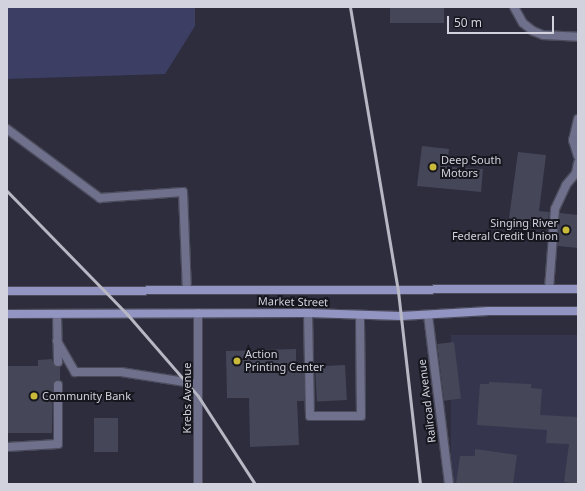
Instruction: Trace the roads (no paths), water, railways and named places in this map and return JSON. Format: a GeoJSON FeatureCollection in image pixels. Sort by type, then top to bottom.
{"type":"FeatureCollection","features":[{"type":"Feature","properties":{"kind":"main road","name":"Market Street"},"geometry":{"type":"LineString","coordinates":[[7,291],[578,289]]}},
{"type":"Feature","properties":{"kind":"main road","name":"Market Street"},"geometry":{"type":"LineString","coordinates":[[7,314],[308,313],[428,315],[489,311],[578,311]]}},
{"type":"Feature","properties":{"kind":"street"},"geometry":{"type":"LineString","coordinates":[[514,7],[523,23],[533,31],[543,35],[578,37]]}},
{"type":"Feature","properties":{"kind":"street"},"geometry":{"type":"LineString","coordinates":[[578,119],[573,140],[578,156]]}},
{"type":"Feature","properties":{"kind":"street"},"geometry":{"type":"LineString","coordinates":[[7,129],[100,198],[183,192],[187,290]]}},
{"type":"Feature","properties":{"kind":"street"},"geometry":{"type":"LineString","coordinates":[[549,289],[555,210],[566,185],[577,174],[578,163]]}},
{"type":"Feature","properties":{"kind":"street","name":"Krebs Avenue"},"geometry":{"type":"LineString","coordinates":[[198,313],[198,484]]}},
{"type":"Feature","properties":{"kind":"street"},"geometry":{"type":"LineString","coordinates":[[308,313],[310,416],[361,416],[360,315]]}},
{"type":"Feature","properties":{"kind":"street"},"geometry":{"type":"LineString","coordinates":[[57,314],[58,362]]}},
{"type":"Feature","properties":{"kind":"street","name":"Railroad Avenue"},"geometry":{"type":"LineString","coordinates":[[428,315],[449,484]]}},
{"type":"Feature","properties":{"kind":"street"},"geometry":{"type":"LineString","coordinates":[[57,341],[75,372],[121,372],[198,384]]}},
{"type":"Feature","properties":{"kind":"street"},"geometry":{"type":"LineString","coordinates":[[7,447],[58,444],[58,385]]}},
{"type":"Feature","properties":{"kind":"railway"},"geometry":{"type":"LineString","coordinates":[[350,7],[398,291],[420,484]]}},
{"type":"Feature","properties":{"kind":"railway"},"geometry":{"type":"LineString","coordinates":[[7,191],[127,314],[198,396],[255,484]]}},
{"type":"Feature","properties":{"kind":"place","name":"Deep South Motors"},"geometry":{"type":"Point","coordinates":[433,167]}},
{"type":"Feature","properties":{"kind":"place","name":"Singing River Federal Credit Union"},"geometry":{"type":"Point","coordinates":[566,230]}},
{"type":"Feature","properties":{"kind":"place","name":"Action Printing Center"},"geometry":{"type":"Point","coordinates":[237,361]}},
{"type":"Feature","properties":{"kind":"place","name":"Community Bank"},"geometry":{"type":"Point","coordinates":[34,396]}}]}
